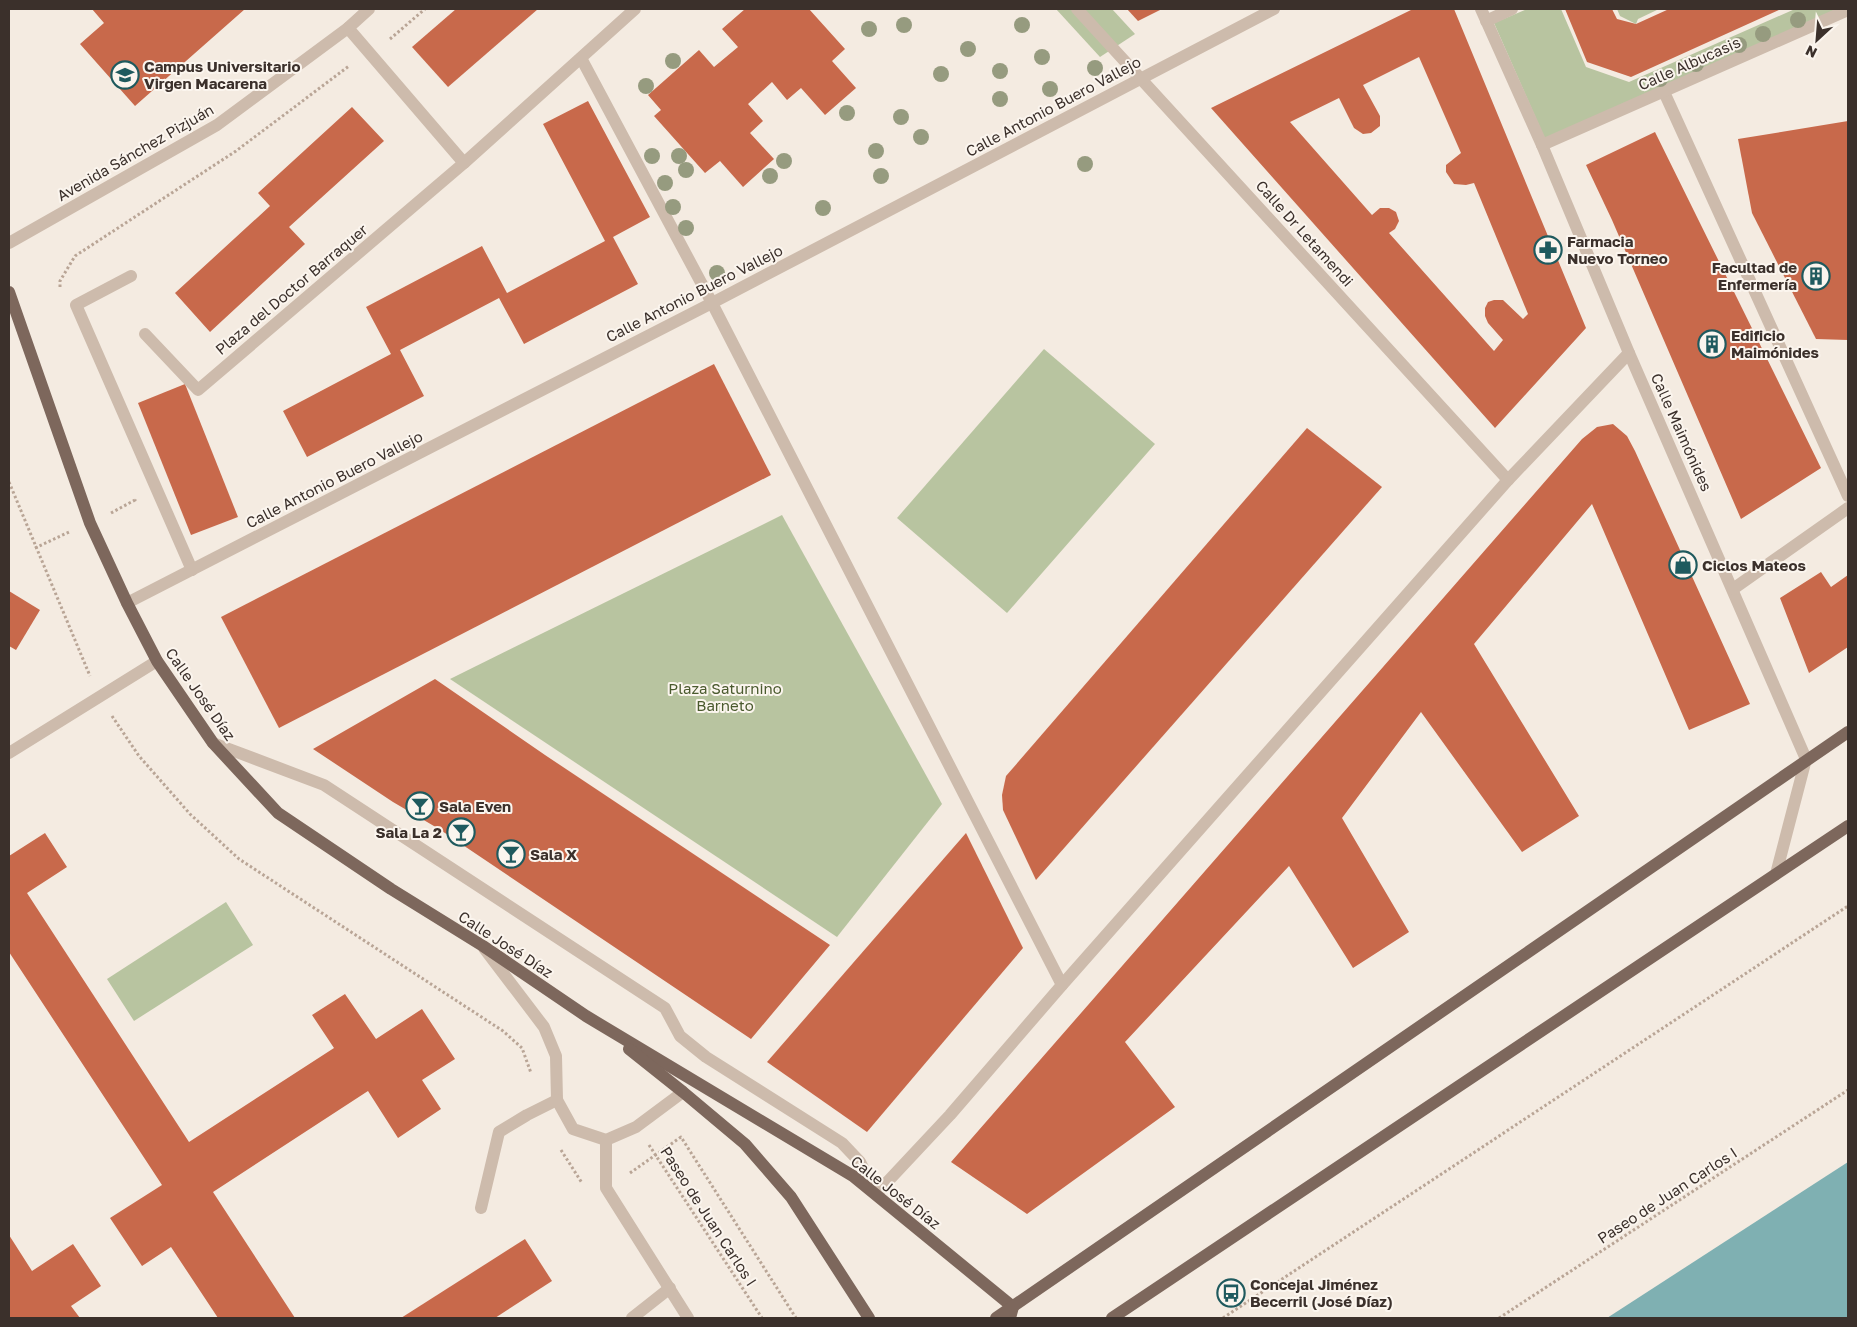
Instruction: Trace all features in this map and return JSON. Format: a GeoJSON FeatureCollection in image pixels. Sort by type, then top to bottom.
{"type":"FeatureCollection","features":[{"type":"Feature","properties":{"kind":"main road","name":"Calle José Díaz"},"geometry":{"type":"LineString","coordinates":[[9,292],[90,523],[127,603],[157,661],[213,743],[278,813],[586,1016],[853,1176],[1012,1312]]}},
{"type":"Feature","properties":{"kind":"main road"},"geometry":{"type":"LineString","coordinates":[[996,1318],[1012,1312],[1806,759],[1848,732]]}},
{"type":"Feature","properties":{"kind":"main road"},"geometry":{"type":"LineString","coordinates":[[1112,1318],[1848,826]]}},
{"type":"Feature","properties":{"kind":"main road","name":"Calle José Díaz"},"geometry":{"type":"LineString","coordinates":[[586,1016],[683,1092],[745,1144],[791,1197],[869,1318]]}},
{"type":"Feature","properties":{"kind":"street","name":"Avenida Sánchez Pizjuán"},"geometry":{"type":"LineString","coordinates":[[9,243],[217,125],[348,28],[369,9]]}},
{"type":"Feature","properties":{"kind":"street","name":"Plaza del Doctor Barraquer"},"geometry":{"type":"LineString","coordinates":[[145,334],[198,390],[464,163],[635,9]]}},
{"type":"Feature","properties":{"kind":"street","name":"Calle Dr Letamendi"},"geometry":{"type":"LineString","coordinates":[[1077,9],[1508,480]]}},
{"type":"Feature","properties":{"kind":"street","name":"Calle Antonio Buero Vallejo"},"geometry":{"type":"LineString","coordinates":[[127,603],[712,303],[1274,9]]}},
{"type":"Feature","properties":{"kind":"street","name":"Calle Maimónides"},"geometry":{"type":"LineString","coordinates":[[1481,9],[1542,145],[1629,353],[1806,759]]}},
{"type":"Feature","properties":{"kind":"street"},"geometry":{"type":"LineString","coordinates":[[1486,21],[1512,9]]}},
{"type":"Feature","properties":{"kind":"street","name":"Calle Albucasis"},"geometry":{"type":"LineString","coordinates":[[1542,145],[1848,10]]}},
{"type":"Feature","properties":{"kind":"street"},"geometry":{"type":"LineString","coordinates":[[348,28],[464,163]]}},
{"type":"Feature","properties":{"kind":"street"},"geometry":{"type":"LineString","coordinates":[[581,58],[712,303],[1062,985]]}},
{"type":"Feature","properties":{"kind":"street"},"geometry":{"type":"LineString","coordinates":[[1664,92],[1848,496]]}},
{"type":"Feature","properties":{"kind":"street"},"geometry":{"type":"LineString","coordinates":[[131,276],[76,305],[192,570]]}},
{"type":"Feature","properties":{"kind":"street"},"geometry":{"type":"LineString","coordinates":[[213,743],[324,785],[665,1008],[680,1036],[706,1057],[842,1143],[860,1162],[876,1194],[950,1115],[1062,985],[1508,480],[1629,353]]}},
{"type":"Feature","properties":{"kind":"street"},"geometry":{"type":"LineString","coordinates":[[1733,589],[1848,508]]}},
{"type":"Feature","properties":{"kind":"street"},"geometry":{"type":"LineString","coordinates":[[9,754],[157,661]]}},
{"type":"Feature","properties":{"kind":"street"},"geometry":{"type":"LineString","coordinates":[[1776,874],[1806,759]]}},
{"type":"Feature","properties":{"kind":"street"},"geometry":{"type":"LineString","coordinates":[[482,946],[544,1027],[556,1056],[556,1100],[573,1129],[606,1140],[636,1127],[683,1092]]}},
{"type":"Feature","properties":{"kind":"street"},"geometry":{"type":"LineString","coordinates":[[480,1208],[499,1132],[533,1111],[556,1100]]}},
{"type":"Feature","properties":{"kind":"street"},"geometry":{"type":"LineString","coordinates":[[606,1140],[606,1188],[688,1318]]}},
{"type":"Feature","properties":{"kind":"street"},"geometry":{"type":"LineString","coordinates":[[632,1318],[670,1288]]}},
{"type":"Feature","properties":{"kind":"path"},"geometry":{"type":"LineString","coordinates":[[388,40],[425,9]]}},
{"type":"Feature","properties":{"kind":"path"},"geometry":{"type":"LineString","coordinates":[[60,290],[60,281],[75,256],[236,151],[342,70]]}},
{"type":"Feature","properties":{"kind":"path"},"geometry":{"type":"LineString","coordinates":[[9,482],[90,675]]}},
{"type":"Feature","properties":{"kind":"path"},"geometry":{"type":"LineString","coordinates":[[131,491],[135,500]]}},
{"type":"Feature","properties":{"kind":"path"},"geometry":{"type":"LineString","coordinates":[[113,717],[139,756],[190,814],[239,859],[503,1031],[522,1048],[533,1079]]}},
{"type":"Feature","properties":{"kind":"path"},"geometry":{"type":"LineString","coordinates":[[1223,1318],[1848,906]]}},
{"type":"Feature","properties":{"kind":"path","name":"Paseo de Juan Carlos I"},"geometry":{"type":"LineString","coordinates":[[1499,1318],[1848,1090]]}},
{"type":"Feature","properties":{"kind":"path","name":"Paseo de Juan Carlos I"},"geometry":{"type":"LineString","coordinates":[[636,1127],[762,1318]]}},
{"type":"Feature","properties":{"kind":"path"},"geometry":{"type":"LineString","coordinates":[[671,1145],[681,1138],[796,1318]]}},
{"type":"Feature","properties":{"kind":"path"},"geometry":{"type":"LineString","coordinates":[[556,1142],[585,1188]]}},
{"type":"Feature","properties":{"kind":"green space"},"geometry":{"type":"Polygon","coordinates":[[[1056,9],[1112,9],[1135,34],[1100,57],[1056,9]]]}},
{"type":"Feature","properties":{"kind":"green space"},"geometry":{"type":"Polygon","coordinates":[[[1527,9],[1561,9],[1586,67],[1629,82],[1795,9],[1837,9],[1545,139],[1494,23],[1527,9]]]}},
{"type":"Feature","properties":{"kind":"green space"},"geometry":{"type":"Polygon","coordinates":[[[1617,9],[1659,9],[1638,19],[1636,24],[1620,16],[1617,9]]]}},
{"type":"Feature","properties":{"kind":"green space"},"geometry":{"type":"Polygon","coordinates":[[[1044,349],[1155,444],[1007,613],[897,518],[1044,349]]]}},
{"type":"Feature","properties":{"kind":"green space","name":"Plaza Saturnino Barneto"},"geometry":{"type":"Polygon","coordinates":[[[782,515],[942,804],[837,937],[450,679],[782,515]]]}},
{"type":"Feature","properties":{"kind":"green space"},"geometry":{"type":"Polygon","coordinates":[[[226,902],[253,945],[134,1021],[107,979],[226,902]]]}},
{"type":"Feature","properties":{"kind":"water"},"geometry":{"type":"Polygon","coordinates":[[[1848,1162],[1848,1318],[1607,1318],[1848,1162]]]}},
{"type":"Feature","properties":{"kind":"building","name":"Campus Universitario Virgen Macarena"},"geometry":{"type":"Polygon","coordinates":[[[92,9],[245,9],[135,106],[80,44],[104,23],[92,9]]]}},
{"type":"Feature","properties":{"kind":"building"},"geometry":{"type":"Polygon","coordinates":[[[456,9],[538,9],[448,87],[412,47],[456,9]]]}},
{"type":"Feature","properties":{"kind":"building"},"geometry":{"type":"Polygon","coordinates":[[[745,9],[809,9],[845,49],[832,61],[856,88],[825,115],[801,88],[787,100],[772,82],[748,104],[763,121],[750,133],[774,159],[743,187],[720,161],[705,173],[654,116],[661,110],[648,95],[699,50],[714,67],[738,47],[722,29],[745,9]]]}},
{"type":"Feature","properties":{"kind":"building"},"geometry":{"type":"Polygon","coordinates":[[[1127,9],[1162,9],[1138,21],[1127,9]]]}},
{"type":"Feature","properties":{"kind":"building"},"geometry":{"type":"Polygon","coordinates":[[[1413,9],[1454,9],[1586,328],[1495,428],[1211,108],[1413,9]],[[1419,57],[1363,85],[1380,116],[1380,126],[1371,133],[1363,134],[1354,128],[1339,98],[1290,122],[1372,215],[1380,208],[1389,208],[1396,212],[1399,221],[1395,229],[1389,233],[1494,351],[1503,340],[1488,323],[1485,316],[1485,308],[1488,302],[1503,300],[1523,319],[1528,314],[1474,183],[1466,185],[1454,184],[1446,172],[1446,165],[1461,153],[1419,57]]]}},
{"type":"Feature","properties":{"kind":"building"},"geometry":{"type":"Polygon","coordinates":[[[1565,9],[1612,9],[1617,19],[1636,24],[1669,9],[1781,9],[1631,77],[1587,62],[1565,9]]]}},
{"type":"Feature","properties":{"kind":"building"},"geometry":{"type":"Polygon","coordinates":[[[588,101],[650,217],[613,237],[638,284],[524,344],[499,298],[400,350],[424,396],[307,457],[283,411],[391,354],[366,307],[482,246],[507,293],[605,241],[543,124],[588,101]]]}},
{"type":"Feature","properties":{"kind":"building"},"geometry":{"type":"Polygon","coordinates":[[[352,107],[384,141],[289,227],[305,244],[210,332],[175,293],[270,206],[258,193],[352,107]]]}},
{"type":"Feature","properties":{"kind":"building","name":"Facultad de Enfermería"},"geometry":{"type":"Polygon","coordinates":[[[1848,121],[1848,340],[1816,339],[1752,213],[1738,139],[1848,121]]]}},
{"type":"Feature","properties":{"kind":"building","name":"Edificio Maimónides"},"geometry":{"type":"Polygon","coordinates":[[[1655,132],[1821,468],[1741,519],[1612,220],[1586,165],[1655,132]]]}},
{"type":"Feature","properties":{"kind":"building"},"geometry":{"type":"Polygon","coordinates":[[[714,364],[771,475],[279,728],[221,617],[714,364]]]}},
{"type":"Feature","properties":{"kind":"building"},"geometry":{"type":"Polygon","coordinates":[[[185,384],[238,517],[191,535],[138,403],[185,384]]]}},
{"type":"Feature","properties":{"kind":"building"},"geometry":{"type":"Polygon","coordinates":[[[1613,424],[1627,436],[1635,451],[1750,704],[1689,730],[1592,504],[1474,644],[1579,816],[1522,852],[1421,712],[1342,818],[1409,932],[1353,968],[1289,866],[1125,1042],[1175,1107],[1027,1214],[951,1162],[1582,439],[1597,427],[1613,424]]]}},
{"type":"Feature","properties":{"kind":"building"},"geometry":{"type":"Polygon","coordinates":[[[1307,428],[1382,487],[1036,880],[1003,810],[1002,795],[1006,776],[1307,428]]]}},
{"type":"Feature","properties":{"kind":"building"},"geometry":{"type":"Polygon","coordinates":[[[1821,572],[1831,587],[1848,575],[1848,647],[1809,673],[1780,598],[1821,572]]]}},
{"type":"Feature","properties":{"kind":"building"},"geometry":{"type":"Polygon","coordinates":[[[9,591],[40,610],[16,650],[9,646],[9,591]]]}},
{"type":"Feature","properties":{"kind":"building"},"geometry":{"type":"Polygon","coordinates":[[[435,679],[545,755],[830,945],[751,1039],[439,829],[393,802],[313,749],[435,679]]]}},
{"type":"Feature","properties":{"kind":"building"},"geometry":{"type":"Polygon","coordinates":[[[45,833],[67,867],[27,893],[189,1142],[334,1048],[312,1015],[345,994],[376,1039],[422,1009],[455,1059],[422,1080],[441,1109],[398,1138],[368,1091],[213,1192],[295,1318],[218,1318],[171,1247],[142,1266],[110,1218],[162,1185],[9,952],[9,856],[45,833]]]}},
{"type":"Feature","properties":{"kind":"building"},"geometry":{"type":"Polygon","coordinates":[[[966,833],[1023,948],[867,1132],[767,1062],[966,833]]]}},
{"type":"Feature","properties":{"kind":"building"},"geometry":{"type":"Polygon","coordinates":[[[9,1235],[32,1271],[73,1244],[101,1286],[71,1306],[80,1318],[9,1318],[9,1235]]]}},
{"type":"Feature","properties":{"kind":"building"},"geometry":{"type":"Polygon","coordinates":[[[525,1239],[552,1281],[495,1318],[401,1318],[525,1239]]]}},
{"type":"Feature","properties":{"kind":"place","name":"Campus Universitario Virgen Macarena"},"geometry":{"type":"Point","coordinates":[125,75]}},
{"type":"Feature","properties":{"kind":"place","name":"Farmacia Nuevo Torneo"},"geometry":{"type":"Point","coordinates":[1548,250]}},
{"type":"Feature","properties":{"kind":"place","name":"Facultad de Enfermería"},"geometry":{"type":"Point","coordinates":[1816,276]}},
{"type":"Feature","properties":{"kind":"place","name":"Edificio Maimónides"},"geometry":{"type":"Point","coordinates":[1712,344]}},
{"type":"Feature","properties":{"kind":"place","name":"Ciclos Mateos"},"geometry":{"type":"Point","coordinates":[1683,565]}},
{"type":"Feature","properties":{"kind":"place","name":"Sala Even"},"geometry":{"type":"Point","coordinates":[420,806]}},
{"type":"Feature","properties":{"kind":"place","name":"Sala La 2"},"geometry":{"type":"Point","coordinates":[461,832]}},
{"type":"Feature","properties":{"kind":"place","name":"Sala X"},"geometry":{"type":"Point","coordinates":[511,854]}},
{"type":"Feature","properties":{"kind":"place","name":"Concejal Jiménez Becerril (José Díaz)"},"geometry":{"type":"Point","coordinates":[1231,1293]}}]}
